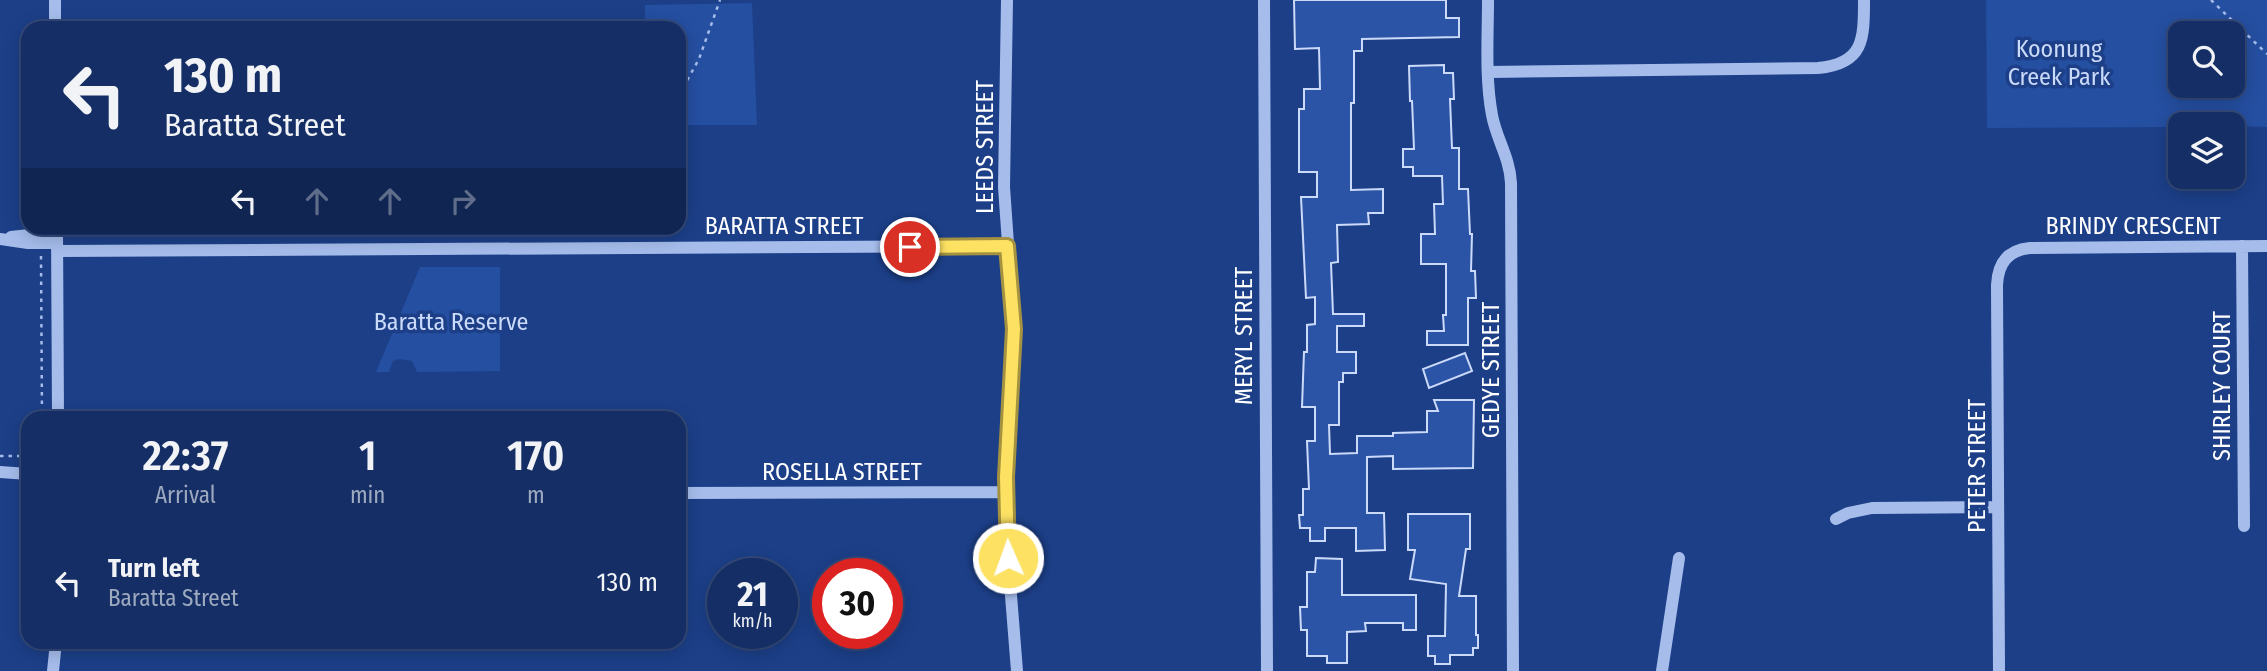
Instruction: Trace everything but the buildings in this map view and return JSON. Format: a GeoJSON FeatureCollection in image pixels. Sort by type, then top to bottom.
{"type":"FeatureCollection","features":[{"type":"Feature","properties":{"kind":"street"},"geometry":{"type":"LineString","coordinates":[[55,0],[55,21]]}},
{"type":"Feature","properties":{"kind":"street","name":"LEEDS STREET"},"geometry":{"type":"LineString","coordinates":[[1007,0],[1003,162],[1014,329],[1006,492],[1017,671]]}},
{"type":"Feature","properties":{"kind":"street","name":"MERYL STREET"},"geometry":{"type":"LineString","coordinates":[[1264,0],[1267,671]]}},
{"type":"Feature","properties":{"kind":"street","name":"GEDYE STREET"},"geometry":{"type":"LineString","coordinates":[[1488,0],[1491,113],[1510,171],[1513,671]]}},
{"type":"Feature","properties":{"kind":"street"},"geometry":{"type":"LineString","coordinates":[[1489,72],[1833,66],[1848,59],[1860,46],[1864,28],[1864,0]]}},
{"type":"Feature","properties":{"kind":"street","name":"BARATTA STREET"},"geometry":{"type":"LineString","coordinates":[[2,239],[22,235]]}},
{"type":"Feature","properties":{"kind":"street","name":"BARATTA STREET"},"geometry":{"type":"LineString","coordinates":[[33,235],[57,239],[1007,246]]}},
{"type":"Feature","properties":{"kind":"street"},"geometry":{"type":"LineString","coordinates":[[57,239],[58,411]]}},
{"type":"Feature","properties":{"kind":"street","name":"SHIRLEY COURT"},"geometry":{"type":"LineString","coordinates":[[2242,246],[2244,526]]}},
{"type":"Feature","properties":{"kind":"street","name":"BRINDY CRESCENT"},"geometry":{"type":"LineString","coordinates":[[2003,261],[2014,252],[2030,248],[2267,246]]}},
{"type":"Feature","properties":{"kind":"street","name":"PETER STREET"},"geometry":{"type":"LineString","coordinates":[[1999,671],[1997,285],[1999,268],[2003,261]]}},
{"type":"Feature","properties":{"kind":"street","name":"ROSELLA STREET"},"geometry":{"type":"LineString","coordinates":[[686,493],[1006,492]]}},
{"type":"Feature","properties":{"kind":"street"},"geometry":{"type":"LineString","coordinates":[[1836,519],[1848,513],[1872,508],[1998,506]]}},
{"type":"Feature","properties":{"kind":"street"},"geometry":{"type":"LineString","coordinates":[[1661,671],[1679,558]]}},
{"type":"Feature","properties":{"kind":"street"},"geometry":{"type":"LineString","coordinates":[[53,671],[55,649]]}},
{"type":"Feature","properties":{"kind":"path"},"geometry":{"type":"LineString","coordinates":[[686,82],[706,43],[720,0]]}},
{"type":"Feature","properties":{"kind":"path"},"geometry":{"type":"LineString","coordinates":[[2211,0],[2267,54]]}},
{"type":"Feature","properties":{"kind":"path"},"geometry":{"type":"LineString","coordinates":[[41,255],[42,411]]}},
{"type":"Feature","properties":{"kind":"path"},"geometry":{"type":"LineString","coordinates":[[0,456],[21,456]]}},
{"type":"Feature","properties":{"kind":"green space","name":"Koonung Creek Park"},"geometry":{"type":"Polygon","coordinates":[[[1986,0],[2267,0],[2267,127],[2245,126],[2245,112],[2168,112],[2168,127],[1987,128],[1986,0]]]}},
{"type":"Feature","properties":{"kind":"green space"},"geometry":{"type":"Polygon","coordinates":[[[752,3],[757,125],[686,125],[686,21],[645,21],[645,5],[752,3]]]}},
{"type":"Feature","properties":{"kind":"green space","name":"Baratta Reserve"},"geometry":{"type":"Polygon","coordinates":[[[420,267],[500,267],[500,371],[417,372],[412,361],[399,359],[393,361],[389,372],[376,372],[420,267]]]}},
{"type":"Feature","properties":{"kind":"route"},"geometry":{"type":"LineString","coordinates":[[910,247],[1007,246],[1014,329],[1006,477],[1008,558]]}}]}
